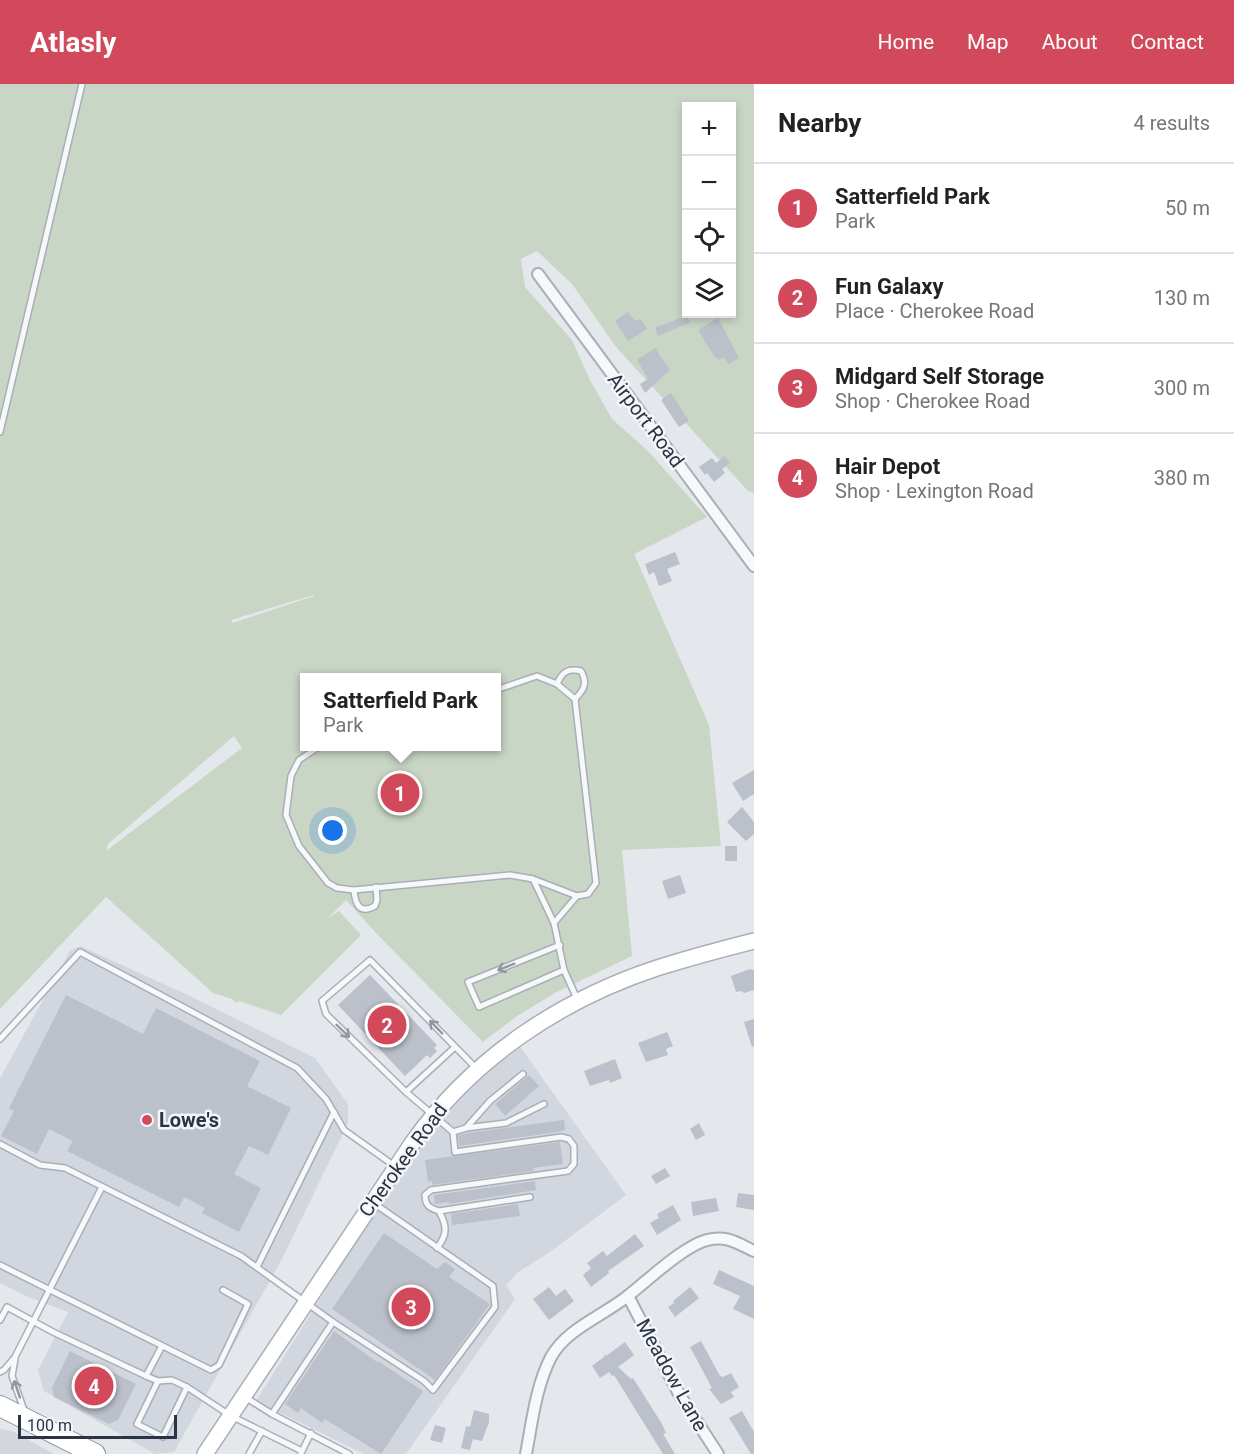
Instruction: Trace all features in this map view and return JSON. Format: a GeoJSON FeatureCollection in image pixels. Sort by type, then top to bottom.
{"type":"FeatureCollection","features":[{"type":"Feature","properties":{"kind":"highway"},"geometry":{"type":"LineString","coordinates":[[0,1406],[95,1454]]}},
{"type":"Feature","properties":{"kind":"main road","name":"Cherokee Road"},"geometry":{"type":"LineString","coordinates":[[205,1454],[432,1114],[477,1069],[526,1031],[578,1000],[656,969],[754,941]]}},
{"type":"Feature","properties":{"kind":"street","name":"Airport Road"},"geometry":{"type":"LineString","coordinates":[[538,274],[754,566]]}},
{"type":"Feature","properties":{"kind":"street"},"geometry":{"type":"LineString","coordinates":[[526,1454],[541,1380],[552,1355],[573,1333],[628,1296],[692,1245],[708,1240],[730,1239],[754,1251]]}},
{"type":"Feature","properties":{"kind":"street","name":"Meadow Lane"},"geometry":{"type":"LineString","coordinates":[[628,1296],[679,1394],[717,1454]]}},
{"type":"Feature","properties":{"kind":"lane"},"geometry":{"type":"LineString","coordinates":[[0,432],[82,84]]}},
{"type":"Feature","properties":{"kind":"lane"},"geometry":{"type":"LineString","coordinates":[[314,751],[299,760],[291,776],[286,815],[299,846],[328,882],[337,888],[354,890],[510,875],[533,879],[577,896],[588,894],[596,884],[575,699],[585,685],[585,678],[581,671],[573,669],[565,671],[557,684]]}},
{"type":"Feature","properties":{"kind":"lane"},"geometry":{"type":"LineString","coordinates":[[501,688],[537,676],[557,684],[575,699]]}},
{"type":"Feature","properties":{"kind":"lane"},"geometry":{"type":"LineString","coordinates":[[533,879],[554,923],[564,970],[578,1000]]}},
{"type":"Feature","properties":{"kind":"lane"},"geometry":{"type":"LineString","coordinates":[[354,890],[357,907],[362,910],[375,906],[376,887]]}},
{"type":"Feature","properties":{"kind":"lane"},"geometry":{"type":"LineString","coordinates":[[554,923],[577,896]]}},
{"type":"Feature","properties":{"kind":"lane"},"geometry":{"type":"LineString","coordinates":[[560,945],[468,982],[479,1007],[564,970]]}},
{"type":"Feature","properties":{"kind":"lane"},"geometry":{"type":"LineString","coordinates":[[0,1039],[80,952],[297,1068],[326,1099],[344,1130],[396,1167]]}},
{"type":"Feature","properties":{"kind":"lane"},"geometry":{"type":"LineString","coordinates":[[477,1069],[370,960],[322,1001],[326,1014],[406,1092],[453,1132],[455,1152],[561,1137],[569,1139],[574,1146],[574,1164],[568,1171],[431,1190],[425,1195],[425,1202],[430,1208],[439,1211],[531,1197]]}},
{"type":"Feature","properties":{"kind":"lane"},"geometry":{"type":"LineString","coordinates":[[406,1092],[455,1047]]}},
{"type":"Feature","properties":{"kind":"lane"},"geometry":{"type":"LineString","coordinates":[[466,1128],[490,1101],[523,1074]]}},
{"type":"Feature","properties":{"kind":"lane"},"geometry":{"type":"LineString","coordinates":[[453,1132],[506,1123],[544,1104]]}},
{"type":"Feature","properties":{"kind":"lane"},"geometry":{"type":"LineString","coordinates":[[257,1267],[334,1112]]}},
{"type":"Feature","properties":{"kind":"lane"},"geometry":{"type":"LineString","coordinates":[[0,1144],[40,1165],[65,1168],[241,1256],[433,1390],[495,1307],[493,1286],[372,1202]]}},
{"type":"Feature","properties":{"kind":"lane"},"geometry":{"type":"LineString","coordinates":[[0,1372],[15,1357],[102,1187]]}},
{"type":"Feature","properties":{"kind":"lane"},"geometry":{"type":"LineString","coordinates":[[437,1248],[446,1233],[445,1223],[439,1211]]}},
{"type":"Feature","properties":{"kind":"lane"},"geometry":{"type":"LineString","coordinates":[[0,1265],[207,1369],[215,1369],[233,1338],[248,1304],[223,1290]]}},
{"type":"Feature","properties":{"kind":"lane"},"geometry":{"type":"LineString","coordinates":[[0,1320],[7,1306],[53,1332],[146,1376],[158,1381],[172,1380],[187,1387],[231,1416],[301,1452],[310,1433]]}},
{"type":"Feature","properties":{"kind":"lane"},"geometry":{"type":"LineString","coordinates":[[272,1414],[333,1322]]}},
{"type":"Feature","properties":{"kind":"lane"},"geometry":{"type":"LineString","coordinates":[[146,1376],[162,1346]]}},
{"type":"Feature","properties":{"kind":"lane"},"geometry":{"type":"LineString","coordinates":[[15,1357],[12,1376],[28,1421]]}},
{"type":"Feature","properties":{"kind":"lane"},"geometry":{"type":"LineString","coordinates":[[158,1381],[137,1424],[163,1437],[187,1387]]}},
{"type":"Feature","properties":{"kind":"lane"},"geometry":{"type":"LineString","coordinates":[[244,1396],[272,1414],[349,1454]]}},
{"type":"Feature","properties":{"kind":"lane"},"geometry":{"type":"LineString","coordinates":[[249,1454],[262,1431]]}},
{"type":"Feature","properties":{"kind":"shaded area"},"geometry":{"type":"Polygon","coordinates":[[[80,946],[190,996],[315,1058],[348,1104],[348,1123],[282,1259],[174,1452],[155,1454],[44,1391],[38,1370],[68,1312],[0,1283],[0,1078],[70,951],[80,946]]]}},
{"type":"Feature","properties":{"kind":"shaded area"},"geometry":{"type":"Polygon","coordinates":[[[518,1044],[626,1195],[550,1252],[517,1273],[506,1285],[515,1299],[406,1454],[364,1454],[256,1401],[430,1129],[454,1099],[518,1044]]]}},
{"type":"Feature","properties":{"kind":"shaded area"},"geometry":{"type":"Polygon","coordinates":[[[0,1429],[12,1431],[54,1454],[0,1454],[0,1429]]]}},
{"type":"Feature","properties":{"kind":"green space"},"geometry":{"type":"Polygon","coordinates":[[[0,84],[754,84],[754,493],[748,491],[616,347],[572,284],[537,251],[521,259],[525,287],[572,340],[590,380],[612,419],[647,450],[707,517],[634,554],[709,725],[721,846],[622,850],[632,956],[555,993],[517,1016],[483,1042],[346,900],[328,918],[339,911],[361,935],[281,1015],[239,1001],[237,1003],[213,993],[106,897],[0,1009],[0,84]],[[314,595],[231,620],[233,623],[314,596],[314,595]],[[234,736],[108,844],[106,851],[242,748],[234,736]]]}},
{"type":"Feature","properties":{"kind":"building"},"geometry":{"type":"Polygon","coordinates":[[[628,312],[635,321],[641,319],[647,329],[628,341],[615,321],[628,312]]]}},
{"type":"Feature","properties":{"kind":"building"},"geometry":{"type":"Polygon","coordinates":[[[682,317],[688,318],[690,322],[658,336],[655,328],[682,317]]]}},
{"type":"Feature","properties":{"kind":"building"},"geometry":{"type":"Polygon","coordinates":[[[718,318],[739,358],[729,364],[724,357],[719,360],[714,356],[698,330],[718,318]]]}},
{"type":"Feature","properties":{"kind":"building"},"geometry":{"type":"Polygon","coordinates":[[[655,348],[670,370],[645,393],[640,384],[648,379],[637,360],[655,348]]]}},
{"type":"Feature","properties":{"kind":"building"},"geometry":{"type":"Polygon","coordinates":[[[671,393],[689,421],[679,427],[661,400],[671,393]]]}},
{"type":"Feature","properties":{"kind":"building"},"geometry":{"type":"Polygon","coordinates":[[[725,456],[730,463],[722,469],[725,473],[714,482],[699,467],[712,458],[716,463],[725,456]]]}},
{"type":"Feature","properties":{"kind":"building"},"geometry":{"type":"Polygon","coordinates":[[[675,552],[680,564],[667,569],[672,581],[659,586],[654,572],[649,575],[645,564],[675,552]]]}},
{"type":"Feature","properties":{"kind":"building"},"geometry":{"type":"Polygon","coordinates":[[[754,770],[754,794],[743,801],[732,783],[754,770]]]}},
{"type":"Feature","properties":{"kind":"building"},"geometry":{"type":"Polygon","coordinates":[[[742,807],[754,822],[754,834],[746,841],[727,822],[742,807]]]}},
{"type":"Feature","properties":{"kind":"building"},"geometry":{"type":"Polygon","coordinates":[[[725,846],[737,846],[737,861],[725,861],[725,846]]]}},
{"type":"Feature","properties":{"kind":"building"},"geometry":{"type":"Polygon","coordinates":[[[680,875],[686,893],[668,899],[662,881],[680,875]]]}},
{"type":"Feature","properties":{"kind":"building"},"geometry":{"type":"Polygon","coordinates":[[[750,969],[754,970],[754,990],[744,993],[736,992],[731,976],[750,969]]]}},
{"type":"Feature","properties":{"kind":"building"},"geometry":{"type":"Polygon","coordinates":[[[370,975],[437,1045],[434,1048],[437,1051],[430,1058],[427,1055],[405,1076],[338,1005],[370,975]]]}},
{"type":"Feature","properties":{"kind":"building","name":"Lowe's"},"geometry":{"type":"Polygon","coordinates":[[[66,995],[143,1034],[156,1008],[260,1061],[247,1086],[291,1108],[268,1155],[249,1146],[234,1174],[261,1188],[239,1232],[202,1213],[205,1208],[184,1197],[179,1207],[67,1151],[73,1141],[49,1129],[37,1154],[1,1136],[14,1111],[9,1108],[66,995]]]}},
{"type":"Feature","properties":{"kind":"building"},"geometry":{"type":"Polygon","coordinates":[[[754,1019],[754,1046],[752,1047],[744,1022],[754,1019]]]}},
{"type":"Feature","properties":{"kind":"building"},"geometry":{"type":"Polygon","coordinates":[[[667,1032],[673,1046],[666,1049],[668,1055],[646,1062],[638,1043],[667,1032]]]}},
{"type":"Feature","properties":{"kind":"building"},"geometry":{"type":"Polygon","coordinates":[[[615,1059],[622,1078],[610,1083],[609,1080],[590,1086],[584,1071],[615,1059]]]}},
{"type":"Feature","properties":{"kind":"building"},"geometry":{"type":"Polygon","coordinates":[[[529,1075],[539,1086],[505,1116],[495,1104],[529,1075]]]}},
{"type":"Feature","properties":{"kind":"building"},"geometry":{"type":"Polygon","coordinates":[[[564,1120],[565,1130],[558,1132],[459,1146],[458,1135],[564,1120]]]}},
{"type":"Feature","properties":{"kind":"building"},"geometry":{"type":"Polygon","coordinates":[[[699,1123],[705,1135],[696,1140],[690,1129],[699,1123]]]}},
{"type":"Feature","properties":{"kind":"building"},"geometry":{"type":"Polygon","coordinates":[[[560,1142],[563,1164],[533,1168],[534,1171],[432,1185],[432,1181],[428,1182],[425,1160],[560,1142]]]}},
{"type":"Feature","properties":{"kind":"building"},"geometry":{"type":"Polygon","coordinates":[[[665,1168],[670,1176],[656,1184],[651,1176],[665,1168]]]}},
{"type":"Feature","properties":{"kind":"building"},"geometry":{"type":"Polygon","coordinates":[[[535,1181],[536,1190],[449,1204],[449,1202],[435,1204],[434,1195],[535,1181]]]}},
{"type":"Feature","properties":{"kind":"building"},"geometry":{"type":"Polygon","coordinates":[[[738,1193],[754,1195],[754,1210],[736,1207],[738,1193]]]}},
{"type":"Feature","properties":{"kind":"building"},"geometry":{"type":"Polygon","coordinates":[[[716,1198],[719,1211],[693,1216],[691,1202],[716,1198]]]}},
{"type":"Feature","properties":{"kind":"building"},"geometry":{"type":"Polygon","coordinates":[[[518,1204],[520,1216],[452,1225],[451,1214],[518,1204]]]}},
{"type":"Feature","properties":{"kind":"building"},"geometry":{"type":"Polygon","coordinates":[[[673,1205],[681,1220],[657,1235],[650,1223],[659,1218],[657,1214],[673,1205]]]}},
{"type":"Feature","properties":{"kind":"building"},"geometry":{"type":"Polygon","coordinates":[[[384,1233],[437,1269],[445,1262],[455,1269],[449,1277],[490,1304],[435,1380],[332,1309],[384,1233]]]}},
{"type":"Feature","properties":{"kind":"building"},"geometry":{"type":"Polygon","coordinates":[[[635,1234],[644,1246],[608,1271],[609,1273],[591,1287],[583,1275],[591,1268],[587,1263],[603,1251],[607,1256],[635,1234]]]}},
{"type":"Feature","properties":{"kind":"building"},"geometry":{"type":"Polygon","coordinates":[[[719,1270],[754,1286],[754,1319],[733,1309],[740,1296],[713,1284],[719,1270]]]}},
{"type":"Feature","properties":{"kind":"building"},"geometry":{"type":"Polygon","coordinates":[[[549,1287],[556,1296],[565,1289],[574,1301],[549,1320],[533,1299],[549,1287]]]}},
{"type":"Feature","properties":{"kind":"building"},"geometry":{"type":"Polygon","coordinates":[[[690,1287],[699,1298],[675,1317],[668,1307],[690,1287]]]}},
{"type":"Feature","properties":{"kind":"building"},"geometry":{"type":"Polygon","coordinates":[[[334,1331],[423,1391],[381,1454],[325,1419],[322,1423],[301,1408],[298,1413],[285,1404],[334,1331]]]}},
{"type":"Feature","properties":{"kind":"building"},"geometry":{"type":"Polygon","coordinates":[[[701,1341],[720,1376],[731,1373],[739,1387],[731,1392],[734,1397],[721,1404],[709,1389],[712,1388],[690,1347],[701,1341]]]}},
{"type":"Feature","properties":{"kind":"building"},"geometry":{"type":"Polygon","coordinates":[[[625,1342],[634,1355],[618,1367],[631,1379],[633,1378],[662,1424],[666,1433],[663,1434],[675,1454],[663,1454],[614,1375],[612,1376],[609,1372],[600,1378],[592,1366],[605,1354],[606,1356],[625,1342]]]}},
{"type":"Feature","properties":{"kind":"building"},"geometry":{"type":"Polygon","coordinates":[[[70,1351],[136,1384],[118,1420],[109,1424],[54,1397],[52,1388],[70,1351]]]}},
{"type":"Feature","properties":{"kind":"building"},"geometry":{"type":"Polygon","coordinates":[[[474,1410],[489,1414],[489,1422],[482,1441],[473,1439],[470,1450],[461,1448],[466,1426],[470,1427],[474,1410]]]}},
{"type":"Feature","properties":{"kind":"building"},"geometry":{"type":"Polygon","coordinates":[[[742,1411],[754,1432],[754,1454],[751,1454],[729,1418],[742,1411]]]}},
{"type":"Feature","properties":{"kind":"building"},"geometry":{"type":"Polygon","coordinates":[[[435,1425],[446,1428],[442,1443],[430,1440],[435,1425]]]}},
{"type":"Feature","properties":{"kind":"place","name":"Satterfield Park"},"geometry":{"type":"Point","coordinates":[400,793]}},
{"type":"Feature","properties":{"kind":"place","name":"Fun Galaxy"},"geometry":{"type":"Point","coordinates":[387,1025]}},
{"type":"Feature","properties":{"kind":"place","name":"Lowe's"},"geometry":{"type":"Point","coordinates":[147,1120]}},
{"type":"Feature","properties":{"kind":"place","name":"Midgard Self Storage"},"geometry":{"type":"Point","coordinates":[411,1307]}},
{"type":"Feature","properties":{"kind":"place","name":"Hair Depot"},"geometry":{"type":"Point","coordinates":[94,1386]}}]}
